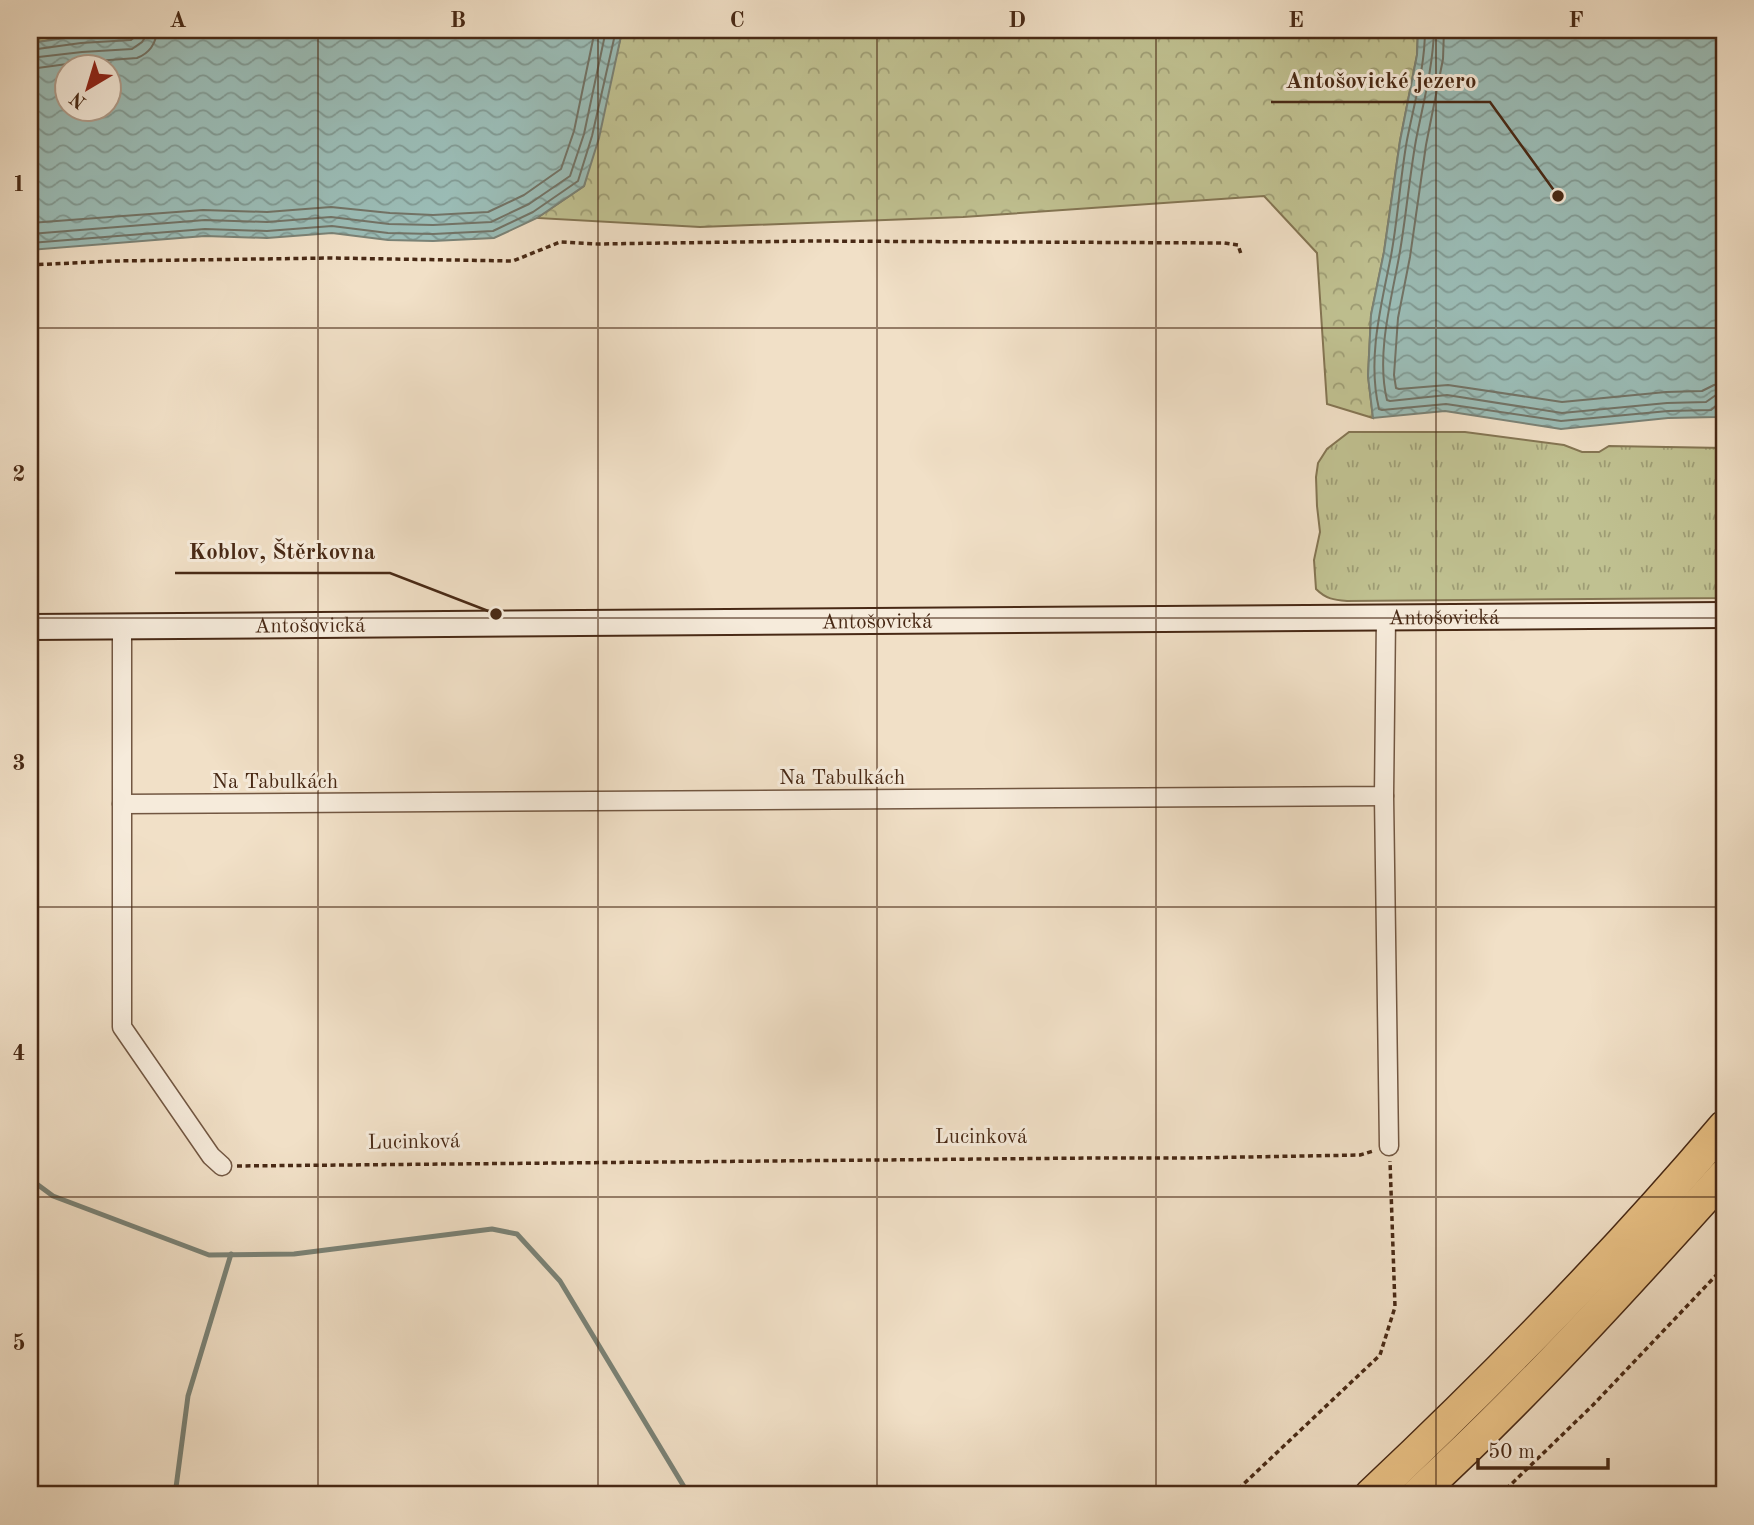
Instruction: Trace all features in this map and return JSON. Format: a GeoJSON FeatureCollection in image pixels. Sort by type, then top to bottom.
{"type":"FeatureCollection","features":[{"type":"Feature","properties":{"kind":"highway"},"geometry":{"type":"LineString","coordinates":[[1371,1495],[1440,1430],[1584,1284],[1724,1127]]}},
{"type":"Feature","properties":{"kind":"highway"},"geometry":{"type":"LineString","coordinates":[[1417,1495],[1463,1453],[1611,1302],[1724,1176]]}},
{"type":"Feature","properties":{"kind":"street","name":"Antošovická"},"geometry":{"type":"LineString","coordinates":[[30,626],[1724,615]]}},
{"type":"Feature","properties":{"kind":"street"},"geometry":{"type":"LineString","coordinates":[[1387,617],[1384,796],[1389,1146]]}},
{"type":"Feature","properties":{"kind":"street"},"geometry":{"type":"LineString","coordinates":[[122,626],[122,1027],[211,1156],[222,1166]]}},
{"type":"Feature","properties":{"kind":"street","name":"Na Tabulkách"},"geometry":{"type":"LineString","coordinates":[[122,804],[1384,796]]}},
{"type":"Feature","properties":{"kind":"path"},"geometry":{"type":"LineString","coordinates":[[30,265],[332,258],[513,261],[560,242],[1224,243],[1238,245],[1241,254]]}},
{"type":"Feature","properties":{"kind":"path"},"geometry":{"type":"LineString","coordinates":[[1232,1495],[1380,1355],[1395,1307],[1389,1146]]}},
{"type":"Feature","properties":{"kind":"path","name":"Lucinková"},"geometry":{"type":"LineString","coordinates":[[222,1166],[1360,1156],[1389,1146]]}},
{"type":"Feature","properties":{"kind":"path"},"geometry":{"type":"LineString","coordinates":[[1500,1495],[1592,1405],[1724,1267]]}},
{"type":"Feature","properties":{"kind":"green space"},"geometry":{"type":"Polygon","coordinates":[[[30,30],[154,30],[30,43],[30,30]]]}},
{"type":"Feature","properties":{"kind":"green space"},"geometry":{"type":"Polygon","coordinates":[[[624,30],[1418,30],[1417,55],[1371,315],[1368,376],[1373,418],[1327,404],[1317,253],[1264,196],[963,217],[700,227],[537,218],[584,186],[624,30]]]}},
{"type":"Feature","properties":{"kind":"green space"},"geometry":{"type":"Polygon","coordinates":[[[1349,432],[1465,432],[1564,445],[1582,452],[1599,452],[1609,446],[1724,448],[1724,598],[1347,601],[1327,597],[1316,589],[1314,560],[1320,532],[1316,477],[1318,463],[1327,449],[1349,432]]]}},
{"type":"Feature","properties":{"kind":"water"},"geometry":{"type":"Polygon","coordinates":[[[154,30],[624,30],[599,138],[584,186],[537,218],[494,238],[388,240],[332,233],[267,238],[205,236],[30,250],[30,43],[154,30]]]}},
{"type":"Feature","properties":{"kind":"water"},"geometry":{"type":"Polygon","coordinates":[[[1418,30],[1724,30],[1724,406],[1716,417],[1668,418],[1561,429],[1445,411],[1373,418],[1368,376],[1371,315],[1417,55],[1418,30]]]}},
{"type":"Feature","properties":{"kind":"waterway"},"geometry":{"type":"LineString","coordinates":[[30,1179],[53,1196],[209,1255],[294,1254],[492,1229],[517,1234],[560,1281],[689,1495]]}},
{"type":"Feature","properties":{"kind":"waterway"},"geometry":{"type":"LineString","coordinates":[[175,1495],[188,1396],[231,1254]]}},
{"type":"Feature","properties":{"kind":"place","name":"Antošovické jezero"},"geometry":{"type":"Point","coordinates":[1558,196]}},
{"type":"Feature","properties":{"kind":"place","name":"Koblov, Štěrkovna"},"geometry":{"type":"Point","coordinates":[496,614]}}]}
